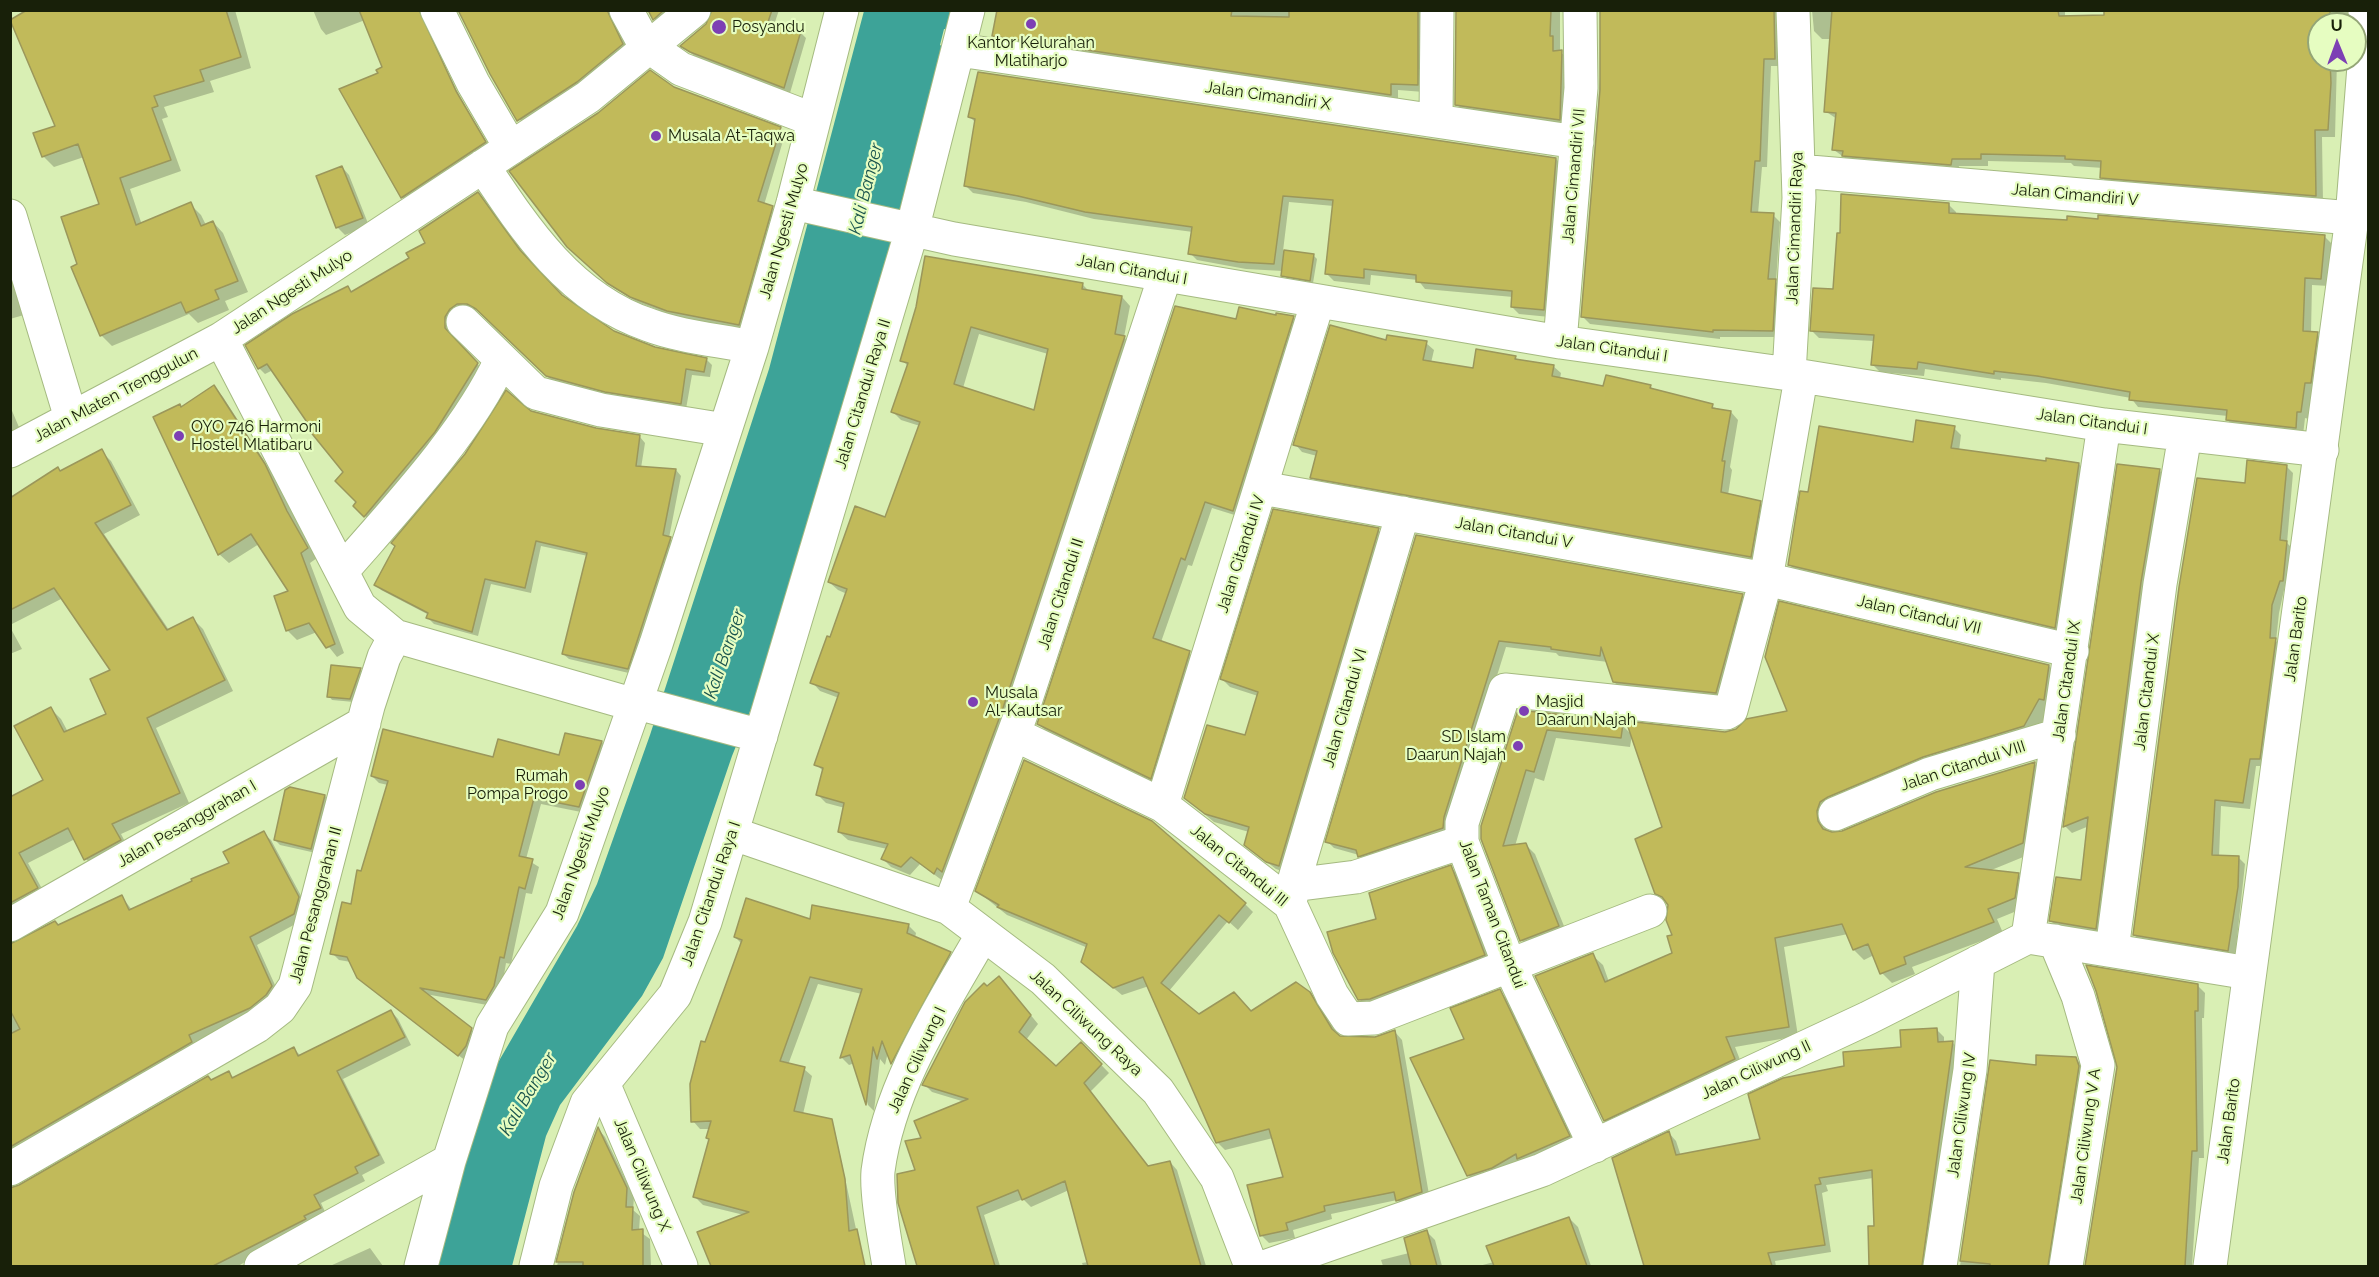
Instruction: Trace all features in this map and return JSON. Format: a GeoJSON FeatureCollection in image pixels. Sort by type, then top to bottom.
{"type":"FeatureCollection","features":[{"type":"Feature","properties":{"kind":"street"},"geometry":{"type":"LineString","coordinates":[[437,10],[473,83],[511,148]]}},
{"type":"Feature","properties":{"kind":"street"},"geometry":{"type":"LineString","coordinates":[[626,10],[650,47],[681,69],[814,120]]}},
{"type":"Feature","properties":{"kind":"street","name":"Jalan Ngesti Mulyo"},"geometry":{"type":"LineString","coordinates":[[221,339],[588,97],[694,10]]}},
{"type":"Feature","properties":{"kind":"street","name":"Jalan Ngesti Mulyo"},"geometry":{"type":"LineString","coordinates":[[421,1266],[449,1161],[492,1026],[562,913],[642,706],[725,430],[800,205],[814,120],[842,10]]}},
{"type":"Feature","properties":{"kind":"street","name":"Jalan Citandui Raya II"},"geometry":{"type":"LineString","coordinates":[[755,734],[909,229],[968,10]]}},
{"type":"Feature","properties":{"kind":"street"},"geometry":{"type":"LineString","coordinates":[[1437,10],[1437,120]]}},
{"type":"Feature","properties":{"kind":"street","name":"Jalan Cimandiri VII"},"geometry":{"type":"LineString","coordinates":[[1560,342],[1581,88],[1580,10]]}},
{"type":"Feature","properties":{"kind":"street","name":"Jalan Cimandiri Raya"},"geometry":{"type":"LineString","coordinates":[[1734,706],[1766,579],[1795,376],[1799,198],[1793,10]]}},
{"type":"Feature","properties":{"kind":"street","name":"Jalan Cimandiri X"},"geometry":{"type":"LineString","coordinates":[[959,50],[1577,142]]}},
{"type":"Feature","properties":{"kind":"street","name":"Jalan Barito"},"geometry":{"type":"LineString","coordinates":[[2210,1266],[2352,218],[2363,72]]}},
{"type":"Feature","properties":{"kind":"street"},"geometry":{"type":"LineString","coordinates":[[483,166],[528,234],[594,298],[650,326],[752,347]]}},
{"type":"Feature","properties":{"kind":"street","name":"Jalan Cimandiri V"},"geometry":{"type":"LineString","coordinates":[[1798,171],[2352,218]]}},
{"type":"Feature","properties":{"kind":"street","name":"Jalan Citandui I"},"geometry":{"type":"LineString","coordinates":[[800,205],[909,229],[1165,276],[1560,342],[1795,376],[2104,425],[2322,450]]}},
{"type":"Feature","properties":{"kind":"street"},"geometry":{"type":"LineString","coordinates":[[10,216],[71,418]]}},
{"type":"Feature","properties":{"kind":"street","name":"Jalan Citandui II"},"geometry":{"type":"LineString","coordinates":[[949,908],[1014,734],[1165,276]]}},
{"type":"Feature","properties":{"kind":"street","name":"Jalan Citandui IV"},"geometry":{"type":"LineString","coordinates":[[1162,805],[1318,301]]}},
{"type":"Feature","properties":{"kind":"street"},"geometry":{"type":"LineString","coordinates":[[463,322],[536,393],[601,410],[725,430]]}},
{"type":"Feature","properties":{"kind":"street"},"geometry":{"type":"LineString","coordinates":[[221,339],[360,607],[389,646],[755,734]]}},
{"type":"Feature","properties":{"kind":"street","name":"Jalan Mlaten Trenggulun"},"geometry":{"type":"LineString","coordinates":[[10,450],[221,339]]}},
{"type":"Feature","properties":{"kind":"street"},"geometry":{"type":"LineString","coordinates":[[342,571],[411,492],[475,406],[501,360]]}},
{"type":"Feature","properties":{"kind":"street","name":"Jalan Citandui IX"},"geometry":{"type":"LineString","coordinates":[[2041,939],[2059,735],[2104,425]]}},
{"type":"Feature","properties":{"kind":"street","name":"Jalan Citandui X"},"geometry":{"type":"LineString","coordinates":[[2112,950],[2163,560],[2186,435]]}},
{"type":"Feature","properties":{"kind":"street","name":"Jalan Citandui V"},"geometry":{"type":"LineString","coordinates":[[1262,488],[1766,579]]}},
{"type":"Feature","properties":{"kind":"street","name":"Jalan Citandui VI"},"geometry":{"type":"LineString","coordinates":[[1291,895],[1403,513]]}},
{"type":"Feature","properties":{"kind":"street","name":"Jalan Citandui VII"},"geometry":{"type":"LineString","coordinates":[[1766,579],[2072,651]]}},
{"type":"Feature","properties":{"kind":"street","name":"Jalan Pesanggrahan II"},"geometry":{"type":"LineString","coordinates":[[10,1169],[257,1026],[280,1008],[295,986],[364,723],[389,646]]}},
{"type":"Feature","properties":{"kind":"street","name":"Jalan Taman Citandui"},"geometry":{"type":"LineString","coordinates":[[1595,1146],[1510,967],[1462,842],[1466,812],[1505,690],[1726,712],[1734,706]]}},
{"type":"Feature","properties":{"kind":"street","name":"Jalan Pesanggrahan I"},"geometry":{"type":"LineString","coordinates":[[10,925],[364,723]]}},
{"type":"Feature","properties":{"kind":"street","name":"Jalan Citandui Raya I"},"geometry":{"type":"LineString","coordinates":[[536,1266],[556,1186],[587,1103],[675,995],[705,922],[734,834],[755,734]]}},
{"type":"Feature","properties":{"kind":"street","name":"Jalan Citandui III"},"geometry":{"type":"LineString","coordinates":[[1014,734],[1162,805],[1291,895],[1332,995],[1348,1019],[1374,1018],[1650,911]]}},
{"type":"Feature","properties":{"kind":"street","name":"Jalan Citandui VIII"},"geometry":{"type":"LineString","coordinates":[[1835,814],[1930,774],[2059,735]]}},
{"type":"Feature","properties":{"kind":"street","name":"Jalan Ciliwung Raya"},"geometry":{"type":"LineString","coordinates":[[734,834],[949,908],[1043,979],[1158,1091],[1217,1178],[1251,1266]]}},
{"type":"Feature","properties":{"kind":"street"},"geometry":{"type":"LineString","coordinates":[[1291,895],[1356,877],[1462,842]]}},
{"type":"Feature","properties":{"kind":"street","name":"Jalan Ciliwung I"},"geometry":{"type":"LineString","coordinates":[[889,1266],[878,1173],[888,1122],[910,1070],[983,934]]}},
{"type":"Feature","properties":{"kind":"street"},"geometry":{"type":"LineString","coordinates":[[2041,939],[2249,974]]}},
{"type":"Feature","properties":{"kind":"street","name":"Jalan Ciliwung II"},"geometry":{"type":"LineString","coordinates":[[1267,1266],[1542,1170],[1868,1018],[1978,962],[2041,939]]}},
{"type":"Feature","properties":{"kind":"street","name":"Jalan Ciliwung V A"},"geometry":{"type":"LineString","coordinates":[[2041,939],[2078,996],[2098,1065],[2066,1266]]}},
{"type":"Feature","properties":{"kind":"street","name":"Jalan Ciliwung IV"},"geometry":{"type":"LineString","coordinates":[[1940,1266],[1970,1070],[1978,962]]}},
{"type":"Feature","properties":{"kind":"street","name":"Jalan Ciliwung X"},"geometry":{"type":"LineString","coordinates":[[603,1083],[681,1266]]}},
{"type":"Feature","properties":{"kind":"street"},"geometry":{"type":"LineString","coordinates":[[261,1266],[449,1161]]}},
{"type":"Feature","properties":{"kind":"water","name":"Kali Banger"},"geometry":{"type":"Polygon","coordinates":[[[864,11],[957,11],[953,30],[944,29],[940,45],[946,49],[883,294],[759,689],[732,756],[663,958],[642,996],[560,1105],[546,1136],[512,1266],[435,1266],[465,1151],[496,1066],[577,926],[597,884],[650,735],[769,369],[864,11]]]}},
{"type":"Feature","properties":{"kind":"building"},"geometry":{"type":"Polygon","coordinates":[[[27,10],[226,10],[241,57],[200,70],[204,81],[154,96],[158,106],[152,108],[171,160],[120,178],[136,225],[191,202],[201,226],[213,221],[238,281],[215,290],[219,299],[186,313],[181,302],[100,336],[71,267],[77,264],[61,217],[99,204],[78,144],[42,157],[33,133],[55,126],[10,20],[27,10]]]}},
{"type":"Feature","properties":{"kind":"building"},"geometry":{"type":"Polygon","coordinates":[[[359,10],[419,10],[456,91],[486,142],[401,198],[339,89],[378,73],[376,70],[382,67],[359,10]]]}},
{"type":"Feature","properties":{"kind":"building"},"geometry":{"type":"Polygon","coordinates":[[[458,10],[607,10],[623,44],[577,82],[517,121],[458,10]]]}},
{"type":"Feature","properties":{"kind":"building"},"geometry":{"type":"Polygon","coordinates":[[[648,10],[664,10],[653,20],[648,10]]]}},
{"type":"Feature","properties":{"kind":"building"},"geometry":{"type":"Polygon","coordinates":[[[712,10],[772,10],[768,22],[801,31],[784,88],[690,52],[680,46],[706,24],[712,10]]]}},
{"type":"Feature","properties":{"kind":"building"},"geometry":{"type":"Polygon","coordinates":[[[997,10],[1232,10],[1231,16],[1289,17],[1289,10],[1418,10],[1418,85],[1391,84],[1391,95],[992,36],[997,10]]]}},
{"type":"Feature","properties":{"kind":"building"},"geometry":{"type":"Polygon","coordinates":[[[1456,10],[1551,10],[1550,36],[1553,36],[1553,51],[1562,50],[1560,120],[1455,105],[1456,10]]]}},
{"type":"Feature","properties":{"kind":"building"},"geometry":{"type":"Polygon","coordinates":[[[1600,10],[1774,10],[1775,59],[1764,59],[1760,161],[1755,161],[1751,212],[1774,213],[1768,279],[1776,279],[1773,331],[1713,330],[1713,332],[1581,317],[1600,90],[1600,10]]]}},
{"type":"Feature","properties":{"kind":"building"},"geometry":{"type":"Polygon","coordinates":[[[1832,10],[2058,10],[2059,16],[2104,15],[2104,10],[2330,10],[2330,12],[2307,12],[2307,72],[2331,72],[2328,130],[2315,130],[2316,196],[2100,178],[2101,161],[2065,159],[2065,156],[1981,154],[1981,159],[1952,159],[1951,165],[1842,156],[1843,151],[1832,150],[1836,113],[1824,112],[1832,10]]]}},
{"type":"Feature","properties":{"kind":"building"},"geometry":{"type":"Polygon","coordinates":[[[650,70],[674,87],[781,127],[758,201],[773,206],[739,325],[667,311],[630,297],[607,283],[567,247],[509,171],[598,113],[650,70]]]}},
{"type":"Feature","properties":{"kind":"building"},"geometry":{"type":"Polygon","coordinates":[[[978,72],[1556,158],[1544,310],[1511,307],[1512,291],[1416,282],[1416,275],[1364,269],[1364,278],[1325,274],[1333,200],[1283,196],[1274,264],[1238,262],[1188,254],[1192,227],[1085,212],[964,186],[975,119],[968,117],[978,72]]]}},
{"type":"Feature","properties":{"kind":"building"},"geometry":{"type":"Polygon","coordinates":[[[342,166],[363,218],[336,228],[316,176],[342,166]]]}},
{"type":"Feature","properties":{"kind":"building"},"geometry":{"type":"Polygon","coordinates":[[[478,192],[520,250],[562,295],[614,331],[655,347],[707,358],[704,372],[686,369],[681,404],[605,392],[546,376],[476,309],[467,304],[457,304],[445,317],[445,328],[478,363],[435,432],[364,517],[353,506],[356,502],[335,481],[343,472],[309,430],[311,428],[267,364],[258,369],[245,345],[292,314],[348,286],[351,292],[409,258],[406,253],[425,243],[419,231],[478,192]]]}},
{"type":"Feature","properties":{"kind":"building"},"geometry":{"type":"Polygon","coordinates":[[[1841,194],[1949,203],[1949,213],[2067,220],[2067,216],[2098,219],[2098,215],[2325,235],[2321,279],[2305,278],[2303,331],[2318,332],[2311,383],[2305,383],[2301,412],[2297,412],[2296,428],[2226,420],[2227,410],[2129,400],[2130,392],[2037,376],[1994,371],[1994,374],[1918,362],[1917,369],[1871,365],[1874,335],[1810,331],[1813,288],[1833,289],[1837,233],[1840,233],[1841,194]]]}},
{"type":"Feature","properties":{"kind":"building"},"geometry":{"type":"Polygon","coordinates":[[[1284,250],[1314,254],[1310,281],[1281,276],[1284,250]]]}},
{"type":"Feature","properties":{"kind":"building"},"geometry":{"type":"Polygon","coordinates":[[[925,256],[1083,283],[1082,289],[1122,296],[1115,334],[1125,336],[1003,708],[942,872],[937,868],[934,874],[911,857],[901,867],[881,859],[888,844],[838,832],[844,803],[816,795],[823,768],[814,765],[839,693],[810,683],[847,589],[828,582],[855,506],[885,517],[920,422],[891,412],[908,363],[900,361],[916,307],[925,256]],[[971,327],[954,384],[1034,410],[1048,349],[971,327]]]}},
{"type":"Feature","properties":{"kind":"building"},"geometry":{"type":"Polygon","coordinates":[[[1175,306],[1236,319],[1239,307],[1276,315],[1276,313],[1294,316],[1233,511],[1205,502],[1185,560],[1181,558],[1153,638],[1190,651],[1151,779],[1037,724],[1175,306]]]}},
{"type":"Feature","properties":{"kind":"building"},"geometry":{"type":"Polygon","coordinates":[[[1330,325],[1386,340],[1387,335],[1427,341],[1423,360],[1473,368],[1476,349],[1516,356],[1515,359],[1554,365],[1552,376],[1603,386],[1606,375],[1651,385],[1650,388],[1713,404],[1712,408],[1731,411],[1722,461],[1725,461],[1721,492],[1761,501],[1751,557],[1310,478],[1317,451],[1293,445],[1330,325]]]}},
{"type":"Feature","properties":{"kind":"building"},"geometry":{"type":"Polygon","coordinates":[[[214,385],[265,464],[287,511],[308,548],[301,553],[335,644],[326,648],[309,623],[286,631],[274,596],[288,591],[251,534],[218,555],[153,417],[180,404],[181,407],[214,385]]]}},
{"type":"Feature","properties":{"kind":"building"},"geometry":{"type":"Polygon","coordinates":[[[506,390],[531,411],[596,428],[640,435],[636,466],[676,469],[663,535],[671,537],[628,669],[562,654],[587,553],[536,541],[525,588],[485,579],[472,632],[426,618],[428,613],[374,585],[395,546],[391,543],[465,454],[506,390]]]}},
{"type":"Feature","properties":{"kind":"building"},"geometry":{"type":"Polygon","coordinates":[[[1916,420],[1955,426],[1951,448],[2046,461],[2046,458],[2079,463],[2055,628],[1788,565],[1800,491],[1808,492],[1819,426],[1913,442],[1916,420]]]}},
{"type":"Feature","properties":{"kind":"building"},"geometry":{"type":"Polygon","coordinates":[[[102,449],[131,505],[95,523],[167,630],[193,617],[225,680],[147,718],[180,793],[112,824],[121,840],[84,860],[68,828],[19,853],[38,888],[10,903],[10,797],[43,780],[14,726],[51,707],[64,732],[106,714],[90,679],[110,670],[54,588],[10,610],[10,498],[58,467],[60,471],[102,449]]]}},
{"type":"Feature","properties":{"kind":"building"},"geometry":{"type":"Polygon","coordinates":[[[2247,460],[2287,465],[2280,540],[2287,541],[2283,581],[2280,581],[2272,605],[2270,638],[2276,638],[2260,759],[2250,759],[2243,803],[2215,800],[2212,855],[2239,856],[2238,887],[2228,951],[2133,935],[2179,587],[2197,478],[2245,483],[2247,460]]]}},
{"type":"Feature","properties":{"kind":"building"},"geometry":{"type":"Polygon","coordinates":[[[2117,464],[2160,469],[2141,582],[2096,929],[2049,921],[2056,877],[2081,880],[2088,817],[2063,827],[2117,464]]]}},
{"type":"Feature","properties":{"kind":"building"},"geometry":{"type":"Polygon","coordinates":[[[1273,509],[1379,528],[1279,866],[1266,862],[1244,845],[1249,827],[1205,814],[1184,798],[1207,725],[1245,735],[1258,692],[1220,679],[1273,509]]]}},
{"type":"Feature","properties":{"kind":"building"},"geometry":{"type":"Polygon","coordinates":[[[1416,535],[1743,594],[1716,693],[1613,682],[1601,647],[1600,656],[1499,641],[1444,817],[1443,828],[1358,857],[1356,850],[1325,842],[1416,535]]]}},
{"type":"Feature","properties":{"kind":"building"},"geometry":{"type":"Polygon","coordinates":[[[1779,601],[2049,665],[2044,700],[2039,699],[2024,726],[1923,757],[1828,797],[1820,802],[1817,811],[1818,821],[1823,829],[1832,832],[1842,831],[1936,792],[2035,762],[2023,843],[1965,867],[2019,873],[2015,898],[1988,909],[1994,922],[1904,957],[1906,964],[1880,974],[1868,944],[1853,950],[1842,924],[1775,938],[1789,1027],[1726,1037],[1735,1059],[1604,1121],[1535,976],[1593,953],[1605,982],[1672,953],[1667,936],[1672,935],[1666,920],[1668,905],[1662,897],[1655,894],[1635,839],[1662,827],[1626,721],[1725,732],[1736,729],[1746,719],[1787,711],[1765,657],[1779,601]]]}},
{"type":"Feature","properties":{"kind":"building"},"geometry":{"type":"Polygon","coordinates":[[[331,665],[361,668],[350,699],[327,697],[331,665]]]}},
{"type":"Feature","properties":{"kind":"building"},"geometry":{"type":"Polygon","coordinates":[[[1518,710],[1605,719],[1623,724],[1621,738],[1547,730],[1534,772],[1526,770],[1503,846],[1526,843],[1559,926],[1520,941],[1481,839],[1481,826],[1518,710]]]}},
{"type":"Feature","properties":{"kind":"building"},"geometry":{"type":"Polygon","coordinates":[[[383,729],[493,757],[498,739],[559,755],[565,733],[602,741],[579,807],[534,798],[519,856],[533,859],[525,889],[519,887],[504,958],[500,957],[494,986],[486,1000],[420,988],[472,1028],[466,1046],[458,1056],[357,978],[347,957],[330,954],[342,902],[351,904],[357,870],[361,871],[388,781],[371,776],[383,729]]]}},
{"type":"Feature","properties":{"kind":"building"},"geometry":{"type":"Polygon","coordinates":[[[1024,760],[1152,821],[1246,903],[1229,923],[1219,915],[1161,983],[1199,1014],[1234,992],[1251,1011],[1296,982],[1310,992],[1332,1029],[1340,1036],[1375,1037],[1395,1030],[1422,1192],[1396,1201],[1394,1192],[1324,1206],[1325,1211],[1286,1223],[1288,1230],[1260,1236],[1247,1185],[1283,1177],[1269,1129],[1216,1143],[1143,977],[1113,988],[1081,962],[1087,944],[997,907],[999,905],[975,891],[1024,760]]]}},
{"type":"Feature","properties":{"kind":"building"},"geometry":{"type":"Polygon","coordinates":[[[290,787],[325,795],[311,849],[274,840],[285,790],[290,787]]]}},
{"type":"Feature","properties":{"kind":"building"},"geometry":{"type":"Polygon","coordinates":[[[264,831],[299,897],[294,914],[250,937],[272,986],[266,995],[250,1008],[189,1035],[192,1042],[10,1147],[10,1034],[20,1029],[10,1010],[10,944],[55,921],[58,925],[122,895],[129,910],[229,863],[223,852],[264,831]]]}},
{"type":"Feature","properties":{"kind":"building"},"geometry":{"type":"Polygon","coordinates":[[[1451,865],[1485,955],[1370,999],[1358,1000],[1333,953],[1327,932],[1376,919],[1369,893],[1451,865]]]}},
{"type":"Feature","properties":{"kind":"building"},"geometry":{"type":"Polygon","coordinates":[[[746,898],[810,919],[812,905],[909,924],[907,933],[951,952],[891,1064],[882,1041],[877,1059],[873,1047],[866,1105],[850,1055],[840,1058],[862,989],[810,977],[780,1061],[805,1067],[794,1111],[832,1119],[845,1179],[849,1231],[857,1229],[865,1266],[711,1266],[697,1232],[749,1212],[693,1197],[709,1139],[706,1138],[711,1121],[691,1122],[690,1084],[701,1041],[705,1042],[742,940],[734,937],[746,898]]]}},
{"type":"Feature","properties":{"kind":"building"},"geometry":{"type":"Polygon","coordinates":[[[2086,965],[2198,984],[2198,1011],[2195,1011],[2197,1151],[2192,1151],[2185,1266],[2085,1266],[2117,1067],[2096,991],[2086,965]]]}},
{"type":"Feature","properties":{"kind":"building"},"geometry":{"type":"Polygon","coordinates":[[[999,976],[1031,1015],[1019,1032],[1056,1066],[1081,1042],[1102,1064],[1084,1083],[1148,1166],[1170,1161],[1201,1266],[1088,1266],[1065,1181],[1022,1200],[1018,1190],[977,1207],[995,1266],[917,1266],[898,1203],[897,1174],[915,1170],[905,1141],[921,1138],[914,1121],[968,1099],[922,1085],[965,1002],[984,983],[987,986],[999,976]]]}},
{"type":"Feature","properties":{"kind":"building"},"geometry":{"type":"Polygon","coordinates":[[[1500,989],[1570,1136],[1517,1159],[1516,1154],[1492,1168],[1467,1176],[1410,1058],[1464,1039],[1450,1008],[1500,989]]]}},
{"type":"Feature","properties":{"kind":"building"},"geometry":{"type":"Polygon","coordinates":[[[391,1010],[405,1037],[337,1071],[379,1155],[355,1167],[358,1173],[314,1195],[321,1208],[304,1216],[306,1219],[213,1266],[10,1266],[10,1188],[19,1185],[208,1076],[211,1080],[229,1071],[232,1078],[294,1047],[298,1056],[391,1010]]]}},
{"type":"Feature","properties":{"kind":"building"},"geometry":{"type":"Polygon","coordinates":[[[1937,1028],[1938,1042],[1953,1041],[1922,1266],[1869,1266],[1868,1226],[1874,1226],[1872,1170],[1819,1178],[1821,1184],[1815,1185],[1825,1245],[1768,1253],[1772,1266],[1644,1266],[1612,1158],[1669,1131],[1676,1155],[1760,1139],[1748,1094],[1783,1078],[1844,1066],[1843,1052],[1901,1047],[1900,1030],[1937,1028]]]}},
{"type":"Feature","properties":{"kind":"building"},"geometry":{"type":"Polygon","coordinates":[[[2036,1055],[2076,1057],[2079,1066],[2048,1266],[1990,1266],[1990,1264],[1960,1261],[1990,1060],[2036,1065],[2036,1055]]]}},
{"type":"Feature","properties":{"kind":"building"},"geometry":{"type":"Polygon","coordinates":[[[598,1127],[627,1188],[626,1207],[633,1207],[632,1230],[643,1229],[643,1266],[583,1266],[583,1262],[556,1262],[574,1192],[598,1127]]]}},
{"type":"Feature","properties":{"kind":"building"},"geometry":{"type":"Polygon","coordinates":[[[1569,1217],[1587,1266],[1494,1266],[1486,1246],[1569,1217]]]}},
{"type":"Feature","properties":{"kind":"building"},"geometry":{"type":"Polygon","coordinates":[[[1427,1230],[1437,1266],[1411,1266],[1404,1238],[1427,1230]]]}},
{"type":"Feature","properties":{"kind":"place","name":"Kantor Kelurahan Mlatiharjo"},"geometry":{"type":"Point","coordinates":[1031,24]}},
{"type":"Feature","properties":{"kind":"place","name":"Posyandu"},"geometry":{"type":"Point","coordinates":[719,27]}},
{"type":"Feature","properties":{"kind":"place","name":"Musala At-Taqwa"},"geometry":{"type":"Point","coordinates":[656,136]}},
{"type":"Feature","properties":{"kind":"place","name":"OYO 746 Harmoni Hostel Mlatibaru"},"geometry":{"type":"Point","coordinates":[179,436]}},
{"type":"Feature","properties":{"kind":"place","name":"Musala Al-Kautsar"},"geometry":{"type":"Point","coordinates":[973,702]}},
{"type":"Feature","properties":{"kind":"place","name":"Masjid Daarun Najah"},"geometry":{"type":"Point","coordinates":[1524,711]}},
{"type":"Feature","properties":{"kind":"place","name":"SD Islam Daarun Najah"},"geometry":{"type":"Point","coordinates":[1518,746]}},
{"type":"Feature","properties":{"kind":"place","name":"Rumah Pompa Progo"},"geometry":{"type":"Point","coordinates":[580,785]}}]}
